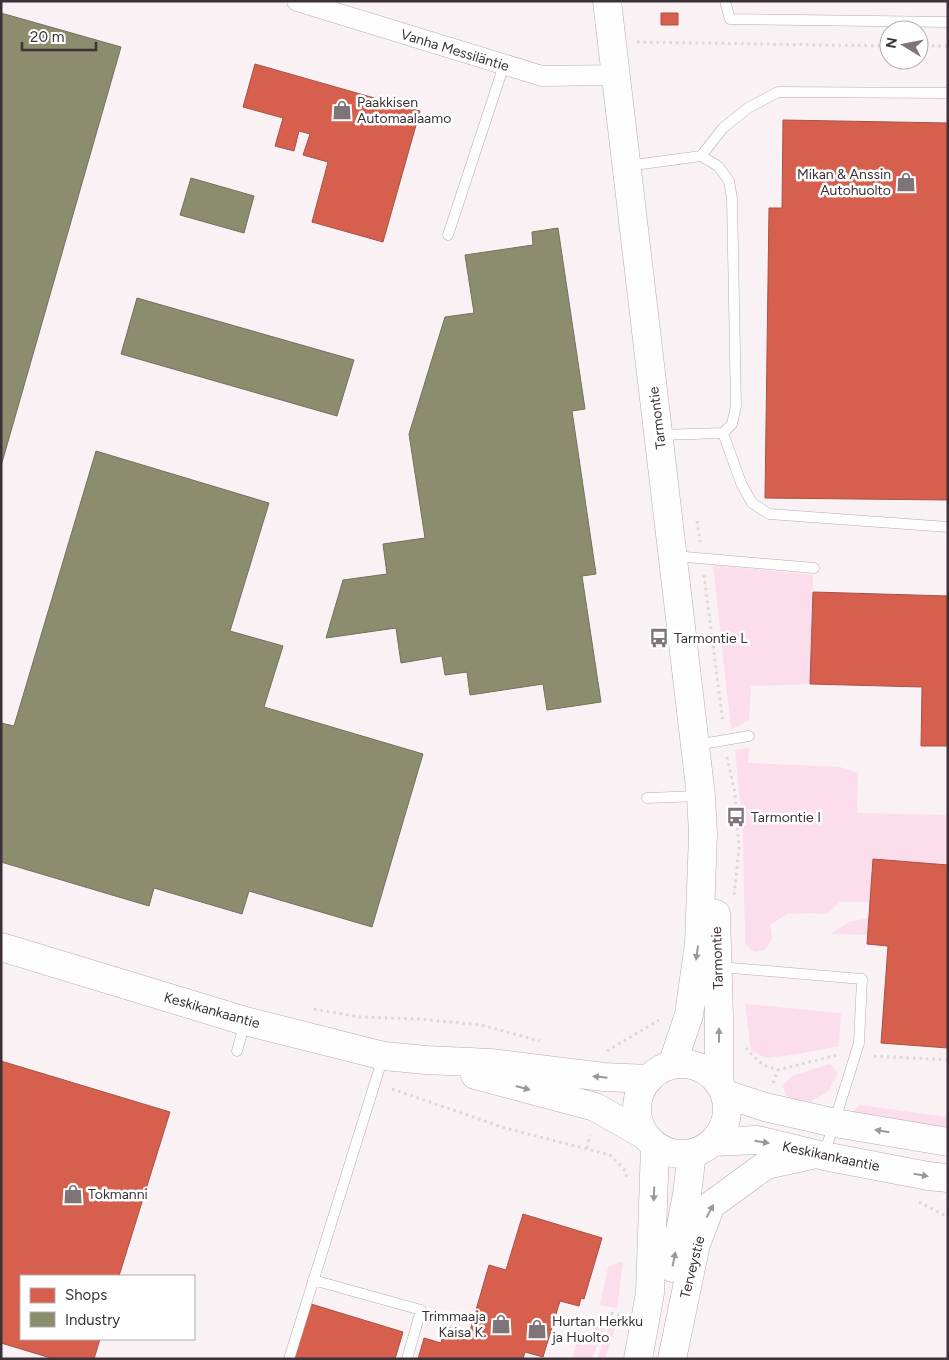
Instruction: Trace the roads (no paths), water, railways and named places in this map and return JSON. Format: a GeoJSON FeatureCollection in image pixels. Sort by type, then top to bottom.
{"type":"FeatureCollection","features":[{"type":"Feature","properties":{"kind":"street","name":"Vanha Messiläntie"},"geometry":{"type":"LineString","coordinates":[[297,1],[542,76],[616,75]]}},
{"type":"Feature","properties":{"kind":"street","name":"Tarmontie"},"geometry":{"type":"LineString","coordinates":[[607,1],[704,834],[699,943],[689,1015],[672,1065]]}},
{"type":"Feature","properties":{"kind":"street","name":"Tarmontie"},"geometry":{"type":"LineString","coordinates":[[704,834],[714,876],[722,1089]]}},
{"type":"Feature","properties":{"kind":"street","name":"Keskikankaantie"},"geometry":{"type":"LineString","coordinates":[[1,947],[245,1021],[384,1056],[491,1063],[604,1077],[649,1079]]}},
{"type":"Feature","properties":{"kind":"street","name":"Keskikankaantie"},"geometry":{"type":"LineString","coordinates":[[426,1060],[595,1107],[651,1141]]}},
{"type":"Feature","properties":{"kind":"street"},"geometry":{"type":"LineString","coordinates":[[686,1064],[699,1067],[710,1074],[722,1089],[727,1107],[726,1120],[721,1132],[703,1148],[680,1154],[667,1152],[651,1141],[640,1126],[638,1107],[642,1089],[649,1079],[660,1070],[672,1065],[686,1064]]}},
{"type":"Feature","properties":{"kind":"street"},"geometry":{"type":"LineString","coordinates":[[722,1089],[765,1107],[835,1123],[948,1142]]}},
{"type":"Feature","properties":{"kind":"street","name":"Keskikankaantie"},"geometry":{"type":"LineString","coordinates":[[703,1148],[757,1140],[820,1155],[928,1176],[948,1178]]}},
{"type":"Feature","properties":{"kind":"street"},"geometry":{"type":"LineString","coordinates":[[638,1359],[650,1293],[651,1141]]}},
{"type":"Feature","properties":{"kind":"street","name":"Terveystie"},"geometry":{"type":"LineString","coordinates":[[656,1359],[687,1194],[703,1148]]}},
{"type":"Feature","properties":{"kind":"street","name":"Terveystie"},"geometry":{"type":"LineString","coordinates":[[672,1359],[696,1244],[711,1205],[766,1165],[820,1155]]}},
{"type":"Feature","properties":{"kind":"lane"},"geometry":{"type":"LineString","coordinates":[[725,1],[730,19],[948,22]]}},
{"type":"Feature","properties":{"kind":"lane"},"geometry":{"type":"LineString","coordinates":[[448,235],[504,64]]}},
{"type":"Feature","properties":{"kind":"lane"},"geometry":{"type":"LineString","coordinates":[[700,156],[723,128],[748,108],[778,92],[948,93]]}},
{"type":"Feature","properties":{"kind":"lane"},"geometry":{"type":"LineString","coordinates":[[627,166],[700,156],[718,166],[729,181],[732,198],[736,406],[732,424],[723,433],[658,434]]}},
{"type":"Feature","properties":{"kind":"lane"},"geometry":{"type":"LineString","coordinates":[[723,433],[741,483],[752,503],[769,514],[948,527]]}},
{"type":"Feature","properties":{"kind":"lane"},"geometry":{"type":"LineString","coordinates":[[673,556],[814,568]]}},
{"type":"Feature","properties":{"kind":"lane"},"geometry":{"type":"LineString","coordinates":[[695,745],[749,736]]}},
{"type":"Feature","properties":{"kind":"lane"},"geometry":{"type":"LineString","coordinates":[[647,798],[701,796]]}},
{"type":"Feature","properties":{"kind":"lane"},"geometry":{"type":"LineString","coordinates":[[718,967],[862,979],[859,1043],[835,1123],[820,1155]]}},
{"type":"Feature","properties":{"kind":"lane"},"geometry":{"type":"LineString","coordinates":[[236,1052],[245,1021]]}},
{"type":"Feature","properties":{"kind":"lane"},"geometry":{"type":"LineString","coordinates":[[289,1359],[384,1056]]}},
{"type":"Feature","properties":{"kind":"lane"},"geometry":{"type":"LineString","coordinates":[[313,1280],[421,1310],[407,1359]]}},
{"type":"Feature","properties":{"kind":"place","name":"Paakkisen Automaalaamo"},"geometry":{"type":"Point","coordinates":[342,110]}},
{"type":"Feature","properties":{"kind":"place","name":"Mikan & Anssin Autohuolto"},"geometry":{"type":"Point","coordinates":[906,182]}},
{"type":"Feature","properties":{"kind":"place","name":"Tarmontie L"},"geometry":{"type":"Point","coordinates":[659,638]}},
{"type":"Feature","properties":{"kind":"place","name":"Tarmontie I"},"geometry":{"type":"Point","coordinates":[736,817]}},
{"type":"Feature","properties":{"kind":"place","name":"Tokmanni"},"geometry":{"type":"Point","coordinates":[73,1194]}},
{"type":"Feature","properties":{"kind":"place","name":"Trimmaaja Kaisa K."},"geometry":{"type":"Point","coordinates":[501,1324]}},
{"type":"Feature","properties":{"kind":"place","name":"Hurtan Herkku ja Huolto"},"geometry":{"type":"Point","coordinates":[537,1329]}}]}
